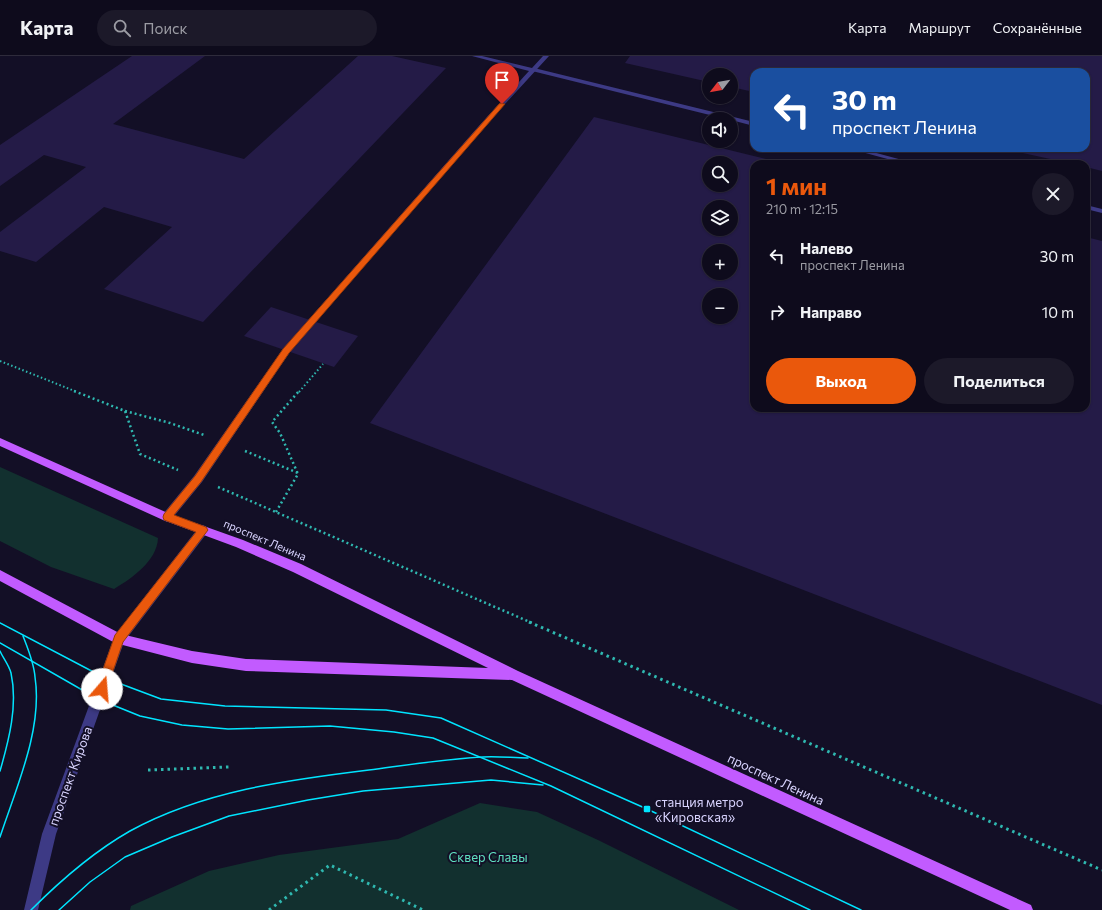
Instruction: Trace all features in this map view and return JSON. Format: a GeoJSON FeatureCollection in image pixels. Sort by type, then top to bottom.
{"type":"FeatureCollection","features":[{"type":"Feature","properties":{"kind":"main road","name":"проспект Ленина"},"geometry":{"type":"LineString","coordinates":[[0,442],[167,517],[239,543],[297,568],[514,675],[1026,910]]}},
{"type":"Feature","properties":{"kind":"main road","name":"проспект Ленина"},"geometry":{"type":"LineString","coordinates":[[0,575],[119,639],[192,657],[246,665],[514,675]]}},
{"type":"Feature","properties":{"kind":"street"},"geometry":{"type":"LineString","coordinates":[[475,56],[750,123]]}},
{"type":"Feature","properties":{"kind":"street"},"geometry":{"type":"LineString","coordinates":[[167,517],[198,479],[286,351],[475,134],[546,56]]}},
{"type":"Feature","properties":{"kind":"street"},"geometry":{"type":"LineString","coordinates":[[866,152],[898,160]]}},
{"type":"Feature","properties":{"kind":"street"},"geometry":{"type":"LineString","coordinates":[[1090,208],[1102,211]]}},
{"type":"Feature","properties":{"kind":"street","name":"проспект Кирова"},"geometry":{"type":"LineString","coordinates":[[31,910],[50,834],[119,639],[203,530]]}},
{"type":"Feature","properties":{"kind":"path"},"geometry":{"type":"LineString","coordinates":[[0,361],[125,411],[170,423],[206,436]]}},
{"type":"Feature","properties":{"kind":"path"},"geometry":{"type":"LineString","coordinates":[[298,474],[280,433],[272,422],[323,364]]}},
{"type":"Feature","properties":{"kind":"path"},"geometry":{"type":"LineString","coordinates":[[125,411],[140,454],[1102,870]]}},
{"type":"Feature","properties":{"kind":"path"},"geometry":{"type":"LineString","coordinates":[[245,451],[298,474]]}},
{"type":"Feature","properties":{"kind":"path"},"geometry":{"type":"LineString","coordinates":[[276,512],[298,474]]}},
{"type":"Feature","properties":{"kind":"path"},"geometry":{"type":"LineString","coordinates":[[148,770],[229,768]]}},
{"type":"Feature","properties":{"kind":"path"},"geometry":{"type":"LineString","coordinates":[[269,910],[330,865],[423,910]]}},
{"type":"Feature","properties":{"kind":"green space"},"geometry":{"type":"Polygon","coordinates":[[[0,467],[158,538],[157,546],[153,554],[136,574],[114,589],[51,567],[0,541],[0,467]]]}},
{"type":"Feature","properties":{"kind":"green space","name":"Сквер Славы"},"geometry":{"type":"Polygon","coordinates":[[[480,803],[537,812],[598,840],[739,910],[130,910],[131,906],[209,871],[279,855],[398,839],[480,803]]]}},
{"type":"Feature","properties":{"kind":"building"},"geometry":{"type":"Polygon","coordinates":[[[132,56],[205,56],[113,124],[244,159],[358,56],[392,56],[446,68],[203,322],[104,289],[172,227],[104,207],[36,262],[0,251],[0,232],[86,167],[44,155],[0,186],[0,145],[132,56]]]}},
{"type":"Feature","properties":{"kind":"building"},"geometry":{"type":"Polygon","coordinates":[[[630,56],[1102,56],[1102,171],[1090,168],[1090,160],[1055,160],[1019,152],[1090,152],[1090,68],[750,68],[750,91],[738,89],[738,68],[702,68],[702,80],[625,63],[630,56]]]}},
{"type":"Feature","properties":{"kind":"building"},"geometry":{"type":"Polygon","coordinates":[[[594,117],[702,143],[702,148],[721,148],[771,160],[750,160],[750,412],[1090,412],[1090,238],[1102,241],[1102,705],[370,423],[594,117]]]}},
{"type":"Feature","properties":{"kind":"building"},"geometry":{"type":"Polygon","coordinates":[[[271,307],[358,336],[334,367],[244,336],[271,307]]]}},
{"type":"Feature","properties":{"kind":"tram line"},"geometry":{"type":"LineString","coordinates":[[0,623],[105,678],[161,699],[225,706],[386,710],[441,718],[647,809],[861,910]]}},
{"type":"Feature","properties":{"kind":"tram line"},"geometry":{"type":"LineString","coordinates":[[23,636],[31,661]]}},
{"type":"Feature","properties":{"kind":"tram line"},"geometry":{"type":"LineString","coordinates":[[0,643],[31,661]]}},
{"type":"Feature","properties":{"kind":"tram line"},"geometry":{"type":"LineString","coordinates":[[0,651],[11,673],[14,697],[12,722],[0,771]]}},
{"type":"Feature","properties":{"kind":"tram line"},"geometry":{"type":"LineString","coordinates":[[0,837],[32,738],[36,697],[34,672],[31,661]]}},
{"type":"Feature","properties":{"kind":"tram line"},"geometry":{"type":"LineString","coordinates":[[31,661],[98,699],[140,716],[182,725],[228,729],[330,726],[394,732],[433,738],[481,757]]}},
{"type":"Feature","properties":{"kind":"tram line"},"geometry":{"type":"LineString","coordinates":[[31,910],[78,867],[116,839],[158,817],[187,806],[246,789],[307,778],[426,762],[481,757]]}},
{"type":"Feature","properties":{"kind":"tram line"},"geometry":{"type":"LineString","coordinates":[[481,757],[551,786],[810,910]]}},
{"type":"Feature","properties":{"kind":"tram line"},"geometry":{"type":"LineString","coordinates":[[481,757],[528,758]]}},
{"type":"Feature","properties":{"kind":"tram line"},"geometry":{"type":"LineString","coordinates":[[59,910],[90,882],[125,857],[172,837],[229,816],[308,800],[363,791],[491,780],[543,785]]}},
{"type":"Feature","properties":{"kind":"place","name":"станция метро «Кировская»"},"geometry":{"type":"Point","coordinates":[647,809]}},
{"type":"Feature","properties":{"kind":"route"},"geometry":{"type":"LineString","coordinates":[[102,689],[119,639],[203,530],[167,517],[198,479],[286,351],[502,104]]}}]}
